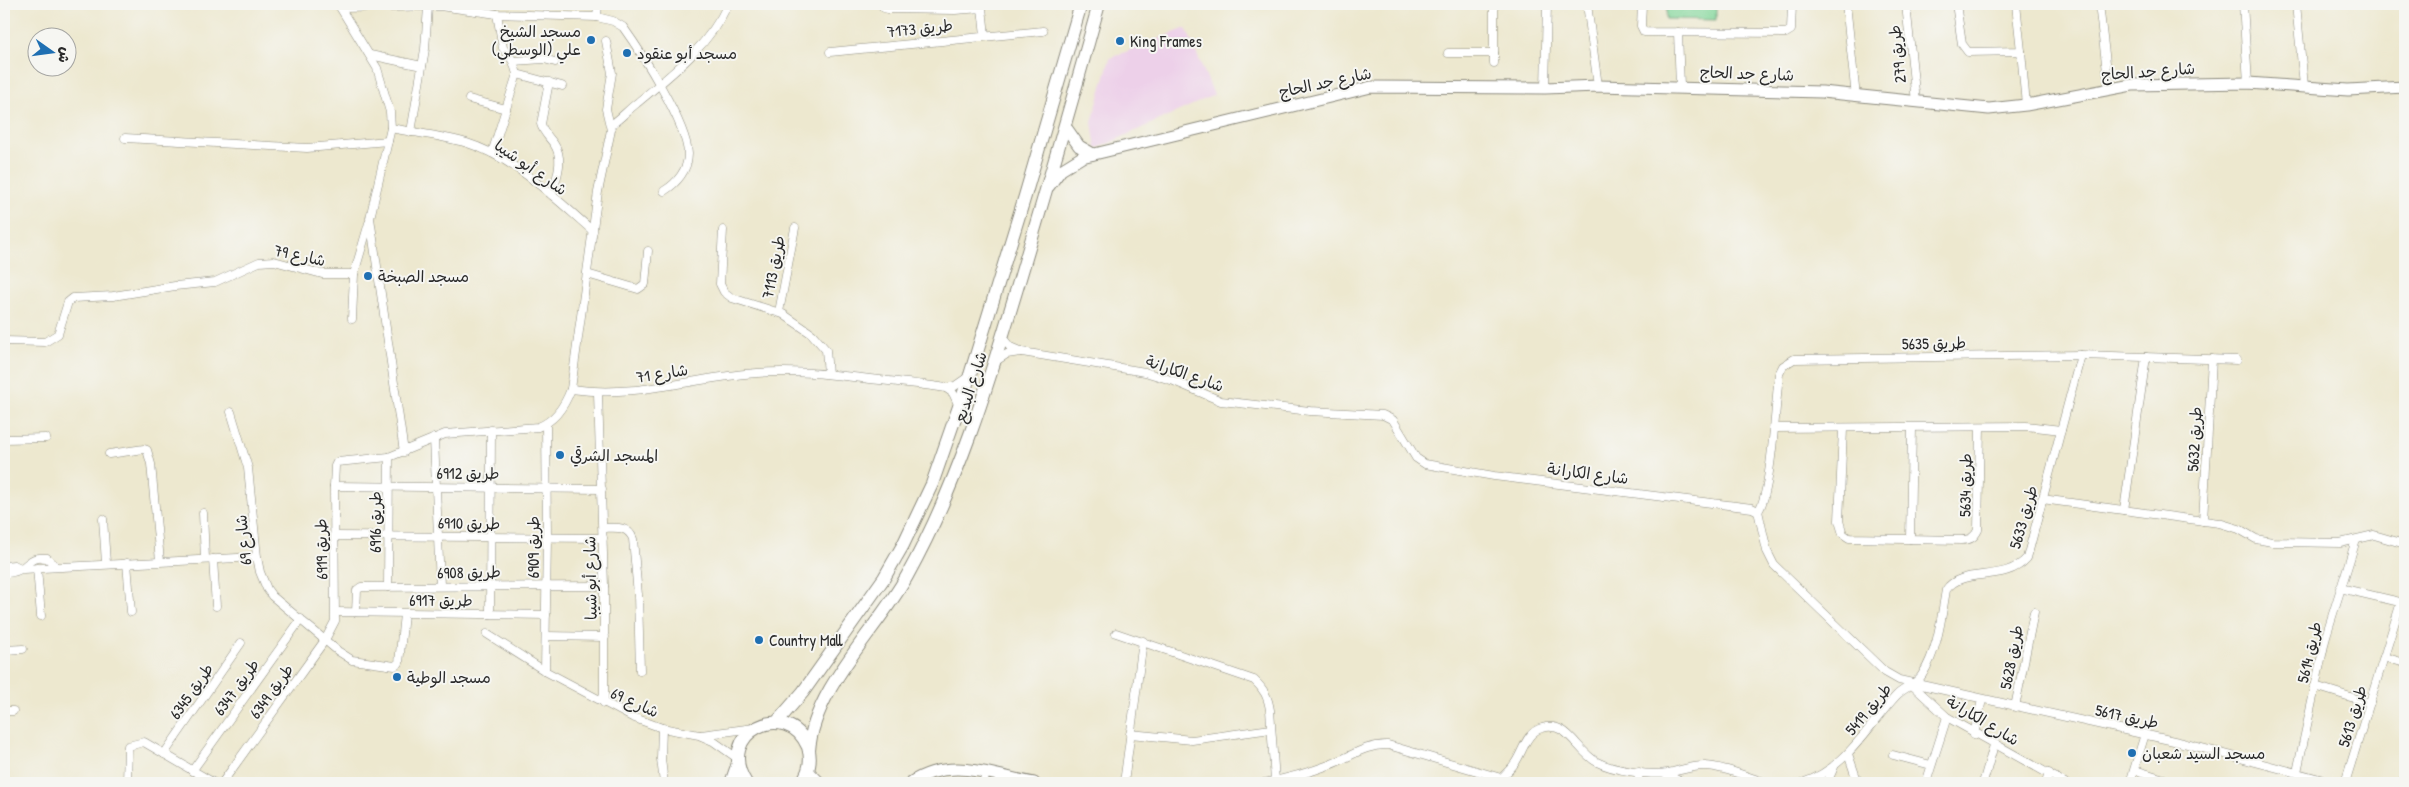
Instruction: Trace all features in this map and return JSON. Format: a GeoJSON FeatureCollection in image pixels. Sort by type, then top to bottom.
{"type":"FeatureCollection","features":[{"type":"Feature","properties":{"kind":"main road","name":"شارع البديع"},"geometry":{"type":"LineString","coordinates":[[776,723],[803,692],[884,578],[903,546],[932,484],[960,409],[1025,196],[1080,4]]}},
{"type":"Feature","properties":{"kind":"main road","name":"شارع البديع"},"geometry":{"type":"LineString","coordinates":[[808,771],[810,735],[827,693],[906,578],[932,528],[966,450],[995,362],[1099,4]]}},
{"type":"Feature","properties":{"kind":"main road"},"geometry":{"type":"LineString","coordinates":[[731,783],[738,761],[740,746],[746,735],[756,728],[776,723],[787,725],[797,731],[805,740],[809,751]]}},
{"type":"Feature","properties":{"kind":"main road"},"geometry":{"type":"LineString","coordinates":[[738,761],[741,774],[746,783]]}},
{"type":"Feature","properties":{"kind":"main road"},"geometry":{"type":"LineString","coordinates":[[801,783],[808,771]]}},
{"type":"Feature","properties":{"kind":"street"},"geometry":{"type":"LineString","coordinates":[[597,17],[598,4]]}},
{"type":"Feature","properties":{"kind":"street"},"geometry":{"type":"LineString","coordinates":[[611,125],[660,85],[708,38],[720,22],[728,4]]}},
{"type":"Feature","properties":{"kind":"street"},"geometry":{"type":"LineString","coordinates":[[881,4],[888,10],[982,6],[985,35]]}},
{"type":"Feature","properties":{"kind":"street"},"geometry":{"type":"LineString","coordinates":[[1494,4],[1494,63]]}},
{"type":"Feature","properties":{"kind":"street"},"geometry":{"type":"LineString","coordinates":[[1545,88],[1547,4]]}},
{"type":"Feature","properties":{"kind":"street"},"geometry":{"type":"LineString","coordinates":[[1587,4],[1598,86]]}},
{"type":"Feature","properties":{"kind":"street"},"geometry":{"type":"LineString","coordinates":[[1642,4],[1641,30],[1678,32],[1789,32],[1792,4]]}},
{"type":"Feature","properties":{"kind":"street"},"geometry":{"type":"LineString","coordinates":[[1846,4],[1856,97]]}},
{"type":"Feature","properties":{"kind":"street","name":"طريق 279"},"geometry":{"type":"LineString","coordinates":[[1906,4],[1916,102]]}},
{"type":"Feature","properties":{"kind":"street"},"geometry":{"type":"LineString","coordinates":[[1956,4],[1962,44],[1965,50],[2021,50]]}},
{"type":"Feature","properties":{"kind":"street"},"geometry":{"type":"LineString","coordinates":[[2016,4],[2026,105]]}},
{"type":"Feature","properties":{"kind":"street"},"geometry":{"type":"LineString","coordinates":[[2099,4],[2109,88]]}},
{"type":"Feature","properties":{"kind":"street"},"geometry":{"type":"LineString","coordinates":[[2243,4],[2248,83]]}},
{"type":"Feature","properties":{"kind":"street"},"geometry":{"type":"LineString","coordinates":[[2296,4],[2304,86]]}},
{"type":"Feature","properties":{"kind":"street"},"geometry":{"type":"LineString","coordinates":[[340,6],[428,7],[440,5],[497,14],[597,17],[613,20],[623,27],[660,85],[684,134],[688,155],[682,173],[675,184],[664,191]]}},
{"type":"Feature","properties":{"kind":"street"},"geometry":{"type":"LineString","coordinates":[[340,6],[370,55],[383,86],[391,128],[370,218],[354,274],[352,319]]}},
{"type":"Feature","properties":{"kind":"street"},"geometry":{"type":"LineString","coordinates":[[411,132],[422,66],[428,7]]}},
{"type":"Feature","properties":{"kind":"street"},"geometry":{"type":"LineString","coordinates":[[492,153],[517,74],[513,61],[503,48],[497,14]]}},
{"type":"Feature","properties":{"kind":"street","name":"طريق 7173"},"geometry":{"type":"LineString","coordinates":[[830,52],[985,35],[1043,31]]}},
{"type":"Feature","properties":{"kind":"street"},"geometry":{"type":"LineString","coordinates":[[1678,32],[1680,87]]}},
{"type":"Feature","properties":{"kind":"street"},"geometry":{"type":"LineString","coordinates":[[334,486],[335,466],[339,461],[389,457],[445,434],[538,427],[546,424],[562,408],[571,389],[586,274],[611,125],[606,109],[612,73],[606,41]]}},
{"type":"Feature","properties":{"kind":"street"},"geometry":{"type":"LineString","coordinates":[[1448,53],[1494,53]]}},
{"type":"Feature","properties":{"kind":"street"},"geometry":{"type":"LineString","coordinates":[[370,55],[422,66]]}},
{"type":"Feature","properties":{"kind":"street"},"geometry":{"type":"LineString","coordinates":[[513,61],[544,59],[555,62]]}},
{"type":"Feature","properties":{"kind":"street"},"geometry":{"type":"LineString","coordinates":[[517,74],[562,86]]}},
{"type":"Feature","properties":{"kind":"street"},"geometry":{"type":"LineString","coordinates":[[549,82],[541,124],[542,129],[560,156],[552,195]]}},
{"type":"Feature","properties":{"kind":"street","name":"شارع جد الحاج"},"geometry":{"type":"LineString","coordinates":[[1046,190],[1061,170],[1071,163],[1093,154],[1360,88],[1382,86],[1680,87],[1822,92],[1856,97],[1989,109],[2026,105],[2132,85],[2248,83],[2348,90],[2405,87]]}},
{"type":"Feature","properties":{"kind":"street"},"geometry":{"type":"LineString","coordinates":[[470,99],[506,109]]}},
{"type":"Feature","properties":{"kind":"street"},"geometry":{"type":"LineString","coordinates":[[1065,126],[1079,146],[1093,154]]}},
{"type":"Feature","properties":{"kind":"street","name":"شارع أبو شيبا"},"geometry":{"type":"LineString","coordinates":[[391,128],[467,143],[492,153],[552,195],[593,232]]}},
{"type":"Feature","properties":{"kind":"street"},"geometry":{"type":"LineString","coordinates":[[125,138],[307,148],[388,141]]}},
{"type":"Feature","properties":{"kind":"street"},"geometry":{"type":"LineString","coordinates":[[370,218],[404,452]]}},
{"type":"Feature","properties":{"kind":"street","name":"طريق 7113"},"geometry":{"type":"LineString","coordinates":[[779,312],[795,228]]}},
{"type":"Feature","properties":{"kind":"street","name":"طريق 7113"},"geometry":{"type":"LineString","coordinates":[[723,230],[720,284],[724,292],[732,298],[779,312],[796,322],[822,343],[826,350],[828,374]]}},
{"type":"Feature","properties":{"kind":"street"},"geometry":{"type":"LineString","coordinates":[[586,274],[638,289],[642,288],[645,284],[648,251]]}},
{"type":"Feature","properties":{"kind":"street","name":"شارع 79"},"geometry":{"type":"LineString","coordinates":[[4,341],[45,342],[58,334],[68,302],[73,298],[113,296],[215,282],[259,262],[267,261],[290,264],[322,274],[354,274]]}},
{"type":"Feature","properties":{"kind":"street","name":"شارع الكارانة"},"geometry":{"type":"LineString","coordinates":[[1002,337],[1010,347],[1022,352],[1145,372],[1174,381],[1221,401],[1383,415],[1393,420],[1416,458],[1431,465],[1494,476],[1744,506],[1758,511],[1767,551],[1774,565],[1885,672],[1911,684],[1947,717],[1974,734],[2065,783]]}},
{"type":"Feature","properties":{"kind":"street","name":"شارع الكارانة"},"geometry":{"type":"LineString","coordinates":[[995,362],[1007,354],[1022,352]]}},
{"type":"Feature","properties":{"kind":"street","name":"طريق 5635"},"geometry":{"type":"LineString","coordinates":[[1758,511],[1762,506],[1768,487],[1779,374],[1783,366],[1794,359],[2082,355],[2237,360]]}},
{"type":"Feature","properties":{"kind":"street","name":"طريق 5633"},"geometry":{"type":"LineString","coordinates":[[1911,684],[1922,675],[1932,655],[1938,635],[1946,590],[1950,585],[1962,578],[2003,572],[2021,565],[2027,558],[2082,355]]}},
{"type":"Feature","properties":{"kind":"street"},"geometry":{"type":"LineString","coordinates":[[2124,510],[2146,357]]}},
{"type":"Feature","properties":{"kind":"street","name":"طريق 5632"},"geometry":{"type":"LineString","coordinates":[[2203,521],[2212,359]]}},
{"type":"Feature","properties":{"kind":"street","name":"شارع 71"},"geometry":{"type":"LineString","coordinates":[[571,389],[598,393],[635,391],[744,374],[776,371],[828,374],[946,388]]}},
{"type":"Feature","properties":{"kind":"street"},"geometry":{"type":"LineString","coordinates":[[946,388],[955,386],[970,375]]}},
{"type":"Feature","properties":{"kind":"street"},"geometry":{"type":"LineString","coordinates":[[946,388],[953,393],[960,409]]}},
{"type":"Feature","properties":{"kind":"street","name":"شارع أبو شيبا"},"geometry":{"type":"LineString","coordinates":[[598,393],[603,528],[604,703]]}},
{"type":"Feature","properties":{"kind":"street","name":"شارع 69"},"geometry":{"type":"LineString","coordinates":[[231,412],[248,468],[260,572],[272,596],[324,640],[352,660],[395,666],[400,662],[404,614]]}},
{"type":"Feature","properties":{"kind":"street","name":"طريق 6909"},"geometry":{"type":"LineString","coordinates":[[545,671],[546,424]]}},
{"type":"Feature","properties":{"kind":"street"},"geometry":{"type":"LineString","coordinates":[[1773,428],[1843,429],[2026,426],[2061,430]]}},
{"type":"Feature","properties":{"kind":"street","name":"طريق 5634"},"geometry":{"type":"LineString","coordinates":[[1843,429],[1839,522],[1843,534],[1849,538],[1969,540],[1975,536],[1978,530],[1980,427]]}},
{"type":"Feature","properties":{"kind":"street"},"geometry":{"type":"LineString","coordinates":[[1910,539],[1912,428]]}},
{"type":"Feature","properties":{"kind":"street"},"geometry":{"type":"LineString","coordinates":[[490,614],[491,430]]}},
{"type":"Feature","properties":{"kind":"street"},"geometry":{"type":"LineString","coordinates":[[4,439],[46,438]]}},
{"type":"Feature","properties":{"kind":"street"},"geometry":{"type":"LineString","coordinates":[[434,438],[440,586]]}},
{"type":"Feature","properties":{"kind":"street"},"geometry":{"type":"LineString","coordinates":[[109,454],[147,450],[151,464],[160,561]]}},
{"type":"Feature","properties":{"kind":"street","name":"طريق 6916"},"geometry":{"type":"LineString","coordinates":[[388,587],[389,457]]}},
{"type":"Feature","properties":{"kind":"street","name":"طريق 6912"},"geometry":{"type":"LineString","coordinates":[[334,486],[602,489]]}},
{"type":"Feature","properties":{"kind":"street","name":"طريق 6919"},"geometry":{"type":"LineString","coordinates":[[334,486],[336,612]]}},
{"type":"Feature","properties":{"kind":"street"},"geometry":{"type":"LineString","coordinates":[[2042,500],[2230,525],[2256,539],[2272,542],[2340,543],[2374,535],[2405,544]]}},
{"type":"Feature","properties":{"kind":"street"},"geometry":{"type":"LineString","coordinates":[[203,513],[216,606]]}},
{"type":"Feature","properties":{"kind":"street"},"geometry":{"type":"LineString","coordinates":[[103,519],[106,563]]}},
{"type":"Feature","properties":{"kind":"street"},"geometry":{"type":"LineString","coordinates":[[603,528],[624,528],[630,532],[633,538],[638,595],[640,671]]}},
{"type":"Feature","properties":{"kind":"street","name":"طريق 6910"},"geometry":{"type":"LineString","coordinates":[[335,536],[603,538]]}},
{"type":"Feature","properties":{"kind":"street","name":"طريق 5614"},"geometry":{"type":"LineString","coordinates":[[2297,772],[2315,686],[2340,588],[2356,540]]}},
{"type":"Feature","properties":{"kind":"street"},"geometry":{"type":"LineString","coordinates":[[4,573],[14,573],[23,568],[31,559],[44,557],[56,566]]}},
{"type":"Feature","properties":{"kind":"street"},"geometry":{"type":"LineString","coordinates":[[4,566],[14,565],[23,568],[37,568],[106,563],[257,557]]}},
{"type":"Feature","properties":{"kind":"street"},"geometry":{"type":"LineString","coordinates":[[127,563],[131,612]]}},
{"type":"Feature","properties":{"kind":"street"},"geometry":{"type":"LineString","coordinates":[[37,568],[41,616]]}},
{"type":"Feature","properties":{"kind":"street","name":"طريق 6908"},"geometry":{"type":"LineString","coordinates":[[356,612],[358,588],[604,586]]}},
{"type":"Feature","properties":{"kind":"street"},"geometry":{"type":"LineString","coordinates":[[2340,588],[2403,603]]}},
{"type":"Feature","properties":{"kind":"street","name":"طريق 5613"},"geometry":{"type":"LineString","coordinates":[[2345,783],[2384,657],[2403,603]]}},
{"type":"Feature","properties":{"kind":"street","name":"طريق 6917"},"geometry":{"type":"LineString","coordinates":[[336,612],[546,615]]}},
{"type":"Feature","properties":{"kind":"street","name":"طريق 6349"},"geometry":{"type":"LineString","coordinates":[[222,783],[324,640],[331,629],[336,612]]}},
{"type":"Feature","properties":{"kind":"street","name":"طريق 5628"},"geometry":{"type":"LineString","coordinates":[[2015,707],[2034,612]]}},
{"type":"Feature","properties":{"kind":"street","name":"طريق 6347"},"geometry":{"type":"LineString","coordinates":[[192,771],[301,619]]}},
{"type":"Feature","properties":{"kind":"street"},"geometry":{"type":"LineString","coordinates":[[1116,632],[1254,680],[1268,698],[1275,781]]}},
{"type":"Feature","properties":{"kind":"street","name":"شارع 69"},"geometry":{"type":"LineString","coordinates":[[487,634],[545,671],[604,703],[632,717],[662,728],[699,735],[713,741],[738,761]]}},
{"type":"Feature","properties":{"kind":"street"},"geometry":{"type":"LineString","coordinates":[[546,636],[605,637]]}},
{"type":"Feature","properties":{"kind":"street"},"geometry":{"type":"LineString","coordinates":[[1124,783],[1143,641]]}},
{"type":"Feature","properties":{"kind":"street","name":"طريق 6345"},"geometry":{"type":"LineString","coordinates":[[164,754],[242,644]]}},
{"type":"Feature","properties":{"kind":"street"},"geometry":{"type":"LineString","coordinates":[[4,650],[23,649]]}},
{"type":"Feature","properties":{"kind":"street"},"geometry":{"type":"LineString","coordinates":[[2384,657],[2405,663]]}},
{"type":"Feature","properties":{"kind":"street","name":"طريق 5617"},"geometry":{"type":"LineString","coordinates":[[1911,684],[2145,734],[2335,783]]}},
{"type":"Feature","properties":{"kind":"street","name":"طريق 5419"},"geometry":{"type":"LineString","coordinates":[[1858,783],[1848,754],[1891,702],[1911,684]]}},
{"type":"Feature","properties":{"kind":"street"},"geometry":{"type":"LineString","coordinates":[[2315,686],[2370,703]]}},
{"type":"Feature","properties":{"kind":"street"},"geometry":{"type":"LineString","coordinates":[[1974,734],[1982,700]]}},
{"type":"Feature","properties":{"kind":"street"},"geometry":{"type":"LineString","coordinates":[[4,711],[13,711]]}},
{"type":"Feature","properties":{"kind":"street"},"geometry":{"type":"LineString","coordinates":[[1926,783],[1947,717]]}},
{"type":"Feature","properties":{"kind":"street"},"geometry":{"type":"LineString","coordinates":[[1264,783],[1329,765],[1356,752],[1377,745],[1388,745],[1499,781],[1518,759],[1532,732],[1550,726],[1566,732],[1587,756],[1604,766],[1666,774],[1702,765],[1713,766],[1768,783]]}},
{"type":"Feature","properties":{"kind":"street"},"geometry":{"type":"LineString","coordinates":[[662,728],[661,759],[664,783]]}},
{"type":"Feature","properties":{"kind":"street","name":"شارع 69"},"geometry":{"type":"LineString","coordinates":[[699,735],[756,728]]}},
{"type":"Feature","properties":{"kind":"street"},"geometry":{"type":"LineString","coordinates":[[1130,734],[1192,740],[1271,729]]}},
{"type":"Feature","properties":{"kind":"street"},"geometry":{"type":"LineString","coordinates":[[2130,783],[2145,734]]}},
{"type":"Feature","properties":{"kind":"street"},"geometry":{"type":"LineString","coordinates":[[127,783],[128,744],[147,743],[214,783]]}},
{"type":"Feature","properties":{"kind":"street"},"geometry":{"type":"LineString","coordinates":[[1983,783],[1994,745]]}},
{"type":"Feature","properties":{"kind":"street"},"geometry":{"type":"LineString","coordinates":[[1803,783],[1834,767],[1848,754]]}},
{"type":"Feature","properties":{"kind":"street"},"geometry":{"type":"LineString","coordinates":[[1892,755],[1931,765]]}},
{"type":"Feature","properties":{"kind":"street"},"geometry":{"type":"LineString","coordinates":[[1827,783],[1834,767]]}},
{"type":"Feature","properties":{"kind":"street"},"geometry":{"type":"LineString","coordinates":[[910,783],[928,772],[942,768],[956,768],[985,778],[1034,783]]}},
{"type":"Feature","properties":{"kind":"street"},"geometry":{"type":"LineString","coordinates":[[2135,770],[2177,783]]}},
{"type":"Feature","properties":{"kind":"street"},"geometry":{"type":"LineString","coordinates":[[808,771],[820,783]]}},
{"type":"Feature","properties":{"kind":"street"},"geometry":{"type":"LineString","coordinates":[[1638,783],[1639,772]]}},
{"type":"Feature","properties":{"kind":"street"},"geometry":{"type":"LineString","coordinates":[[2046,783],[2049,773]]}},
{"type":"Feature","properties":{"kind":"street"},"geometry":{"type":"LineString","coordinates":[[1666,774],[1684,783]]}},
{"type":"Feature","properties":{"kind":"shaded area"},"geometry":{"type":"Polygon","coordinates":[[[1186,28],[1214,95],[1096,149],[1092,122],[1110,58],[1186,28]]]}},
{"type":"Feature","properties":{"kind":"green space"},"geometry":{"type":"Polygon","coordinates":[[[1667,4],[1716,4],[1716,20],[1666,19],[1667,4]]]}},
{"type":"Feature","properties":{"kind":"place","name":"مسجد الشيخ علي (الوسطي)"},"geometry":{"type":"Point","coordinates":[591,40]}},
{"type":"Feature","properties":{"kind":"place","name":"King Frames"},"geometry":{"type":"Point","coordinates":[1120,41]}},
{"type":"Feature","properties":{"kind":"place","name":"مسجد أبو عنقود"},"geometry":{"type":"Point","coordinates":[627,53]}},
{"type":"Feature","properties":{"kind":"place","name":"مسجد الصبخة"},"geometry":{"type":"Point","coordinates":[368,276]}},
{"type":"Feature","properties":{"kind":"place","name":"المسجد الشرقي"},"geometry":{"type":"Point","coordinates":[560,455]}},
{"type":"Feature","properties":{"kind":"place","name":"Country Mall"},"geometry":{"type":"Point","coordinates":[759,640]}},
{"type":"Feature","properties":{"kind":"place","name":"مسجد الوطية"},"geometry":{"type":"Point","coordinates":[397,677]}},
{"type":"Feature","properties":{"kind":"place","name":"مسجد السيد شعبان"},"geometry":{"type":"Point","coordinates":[2132,753]}}]}
